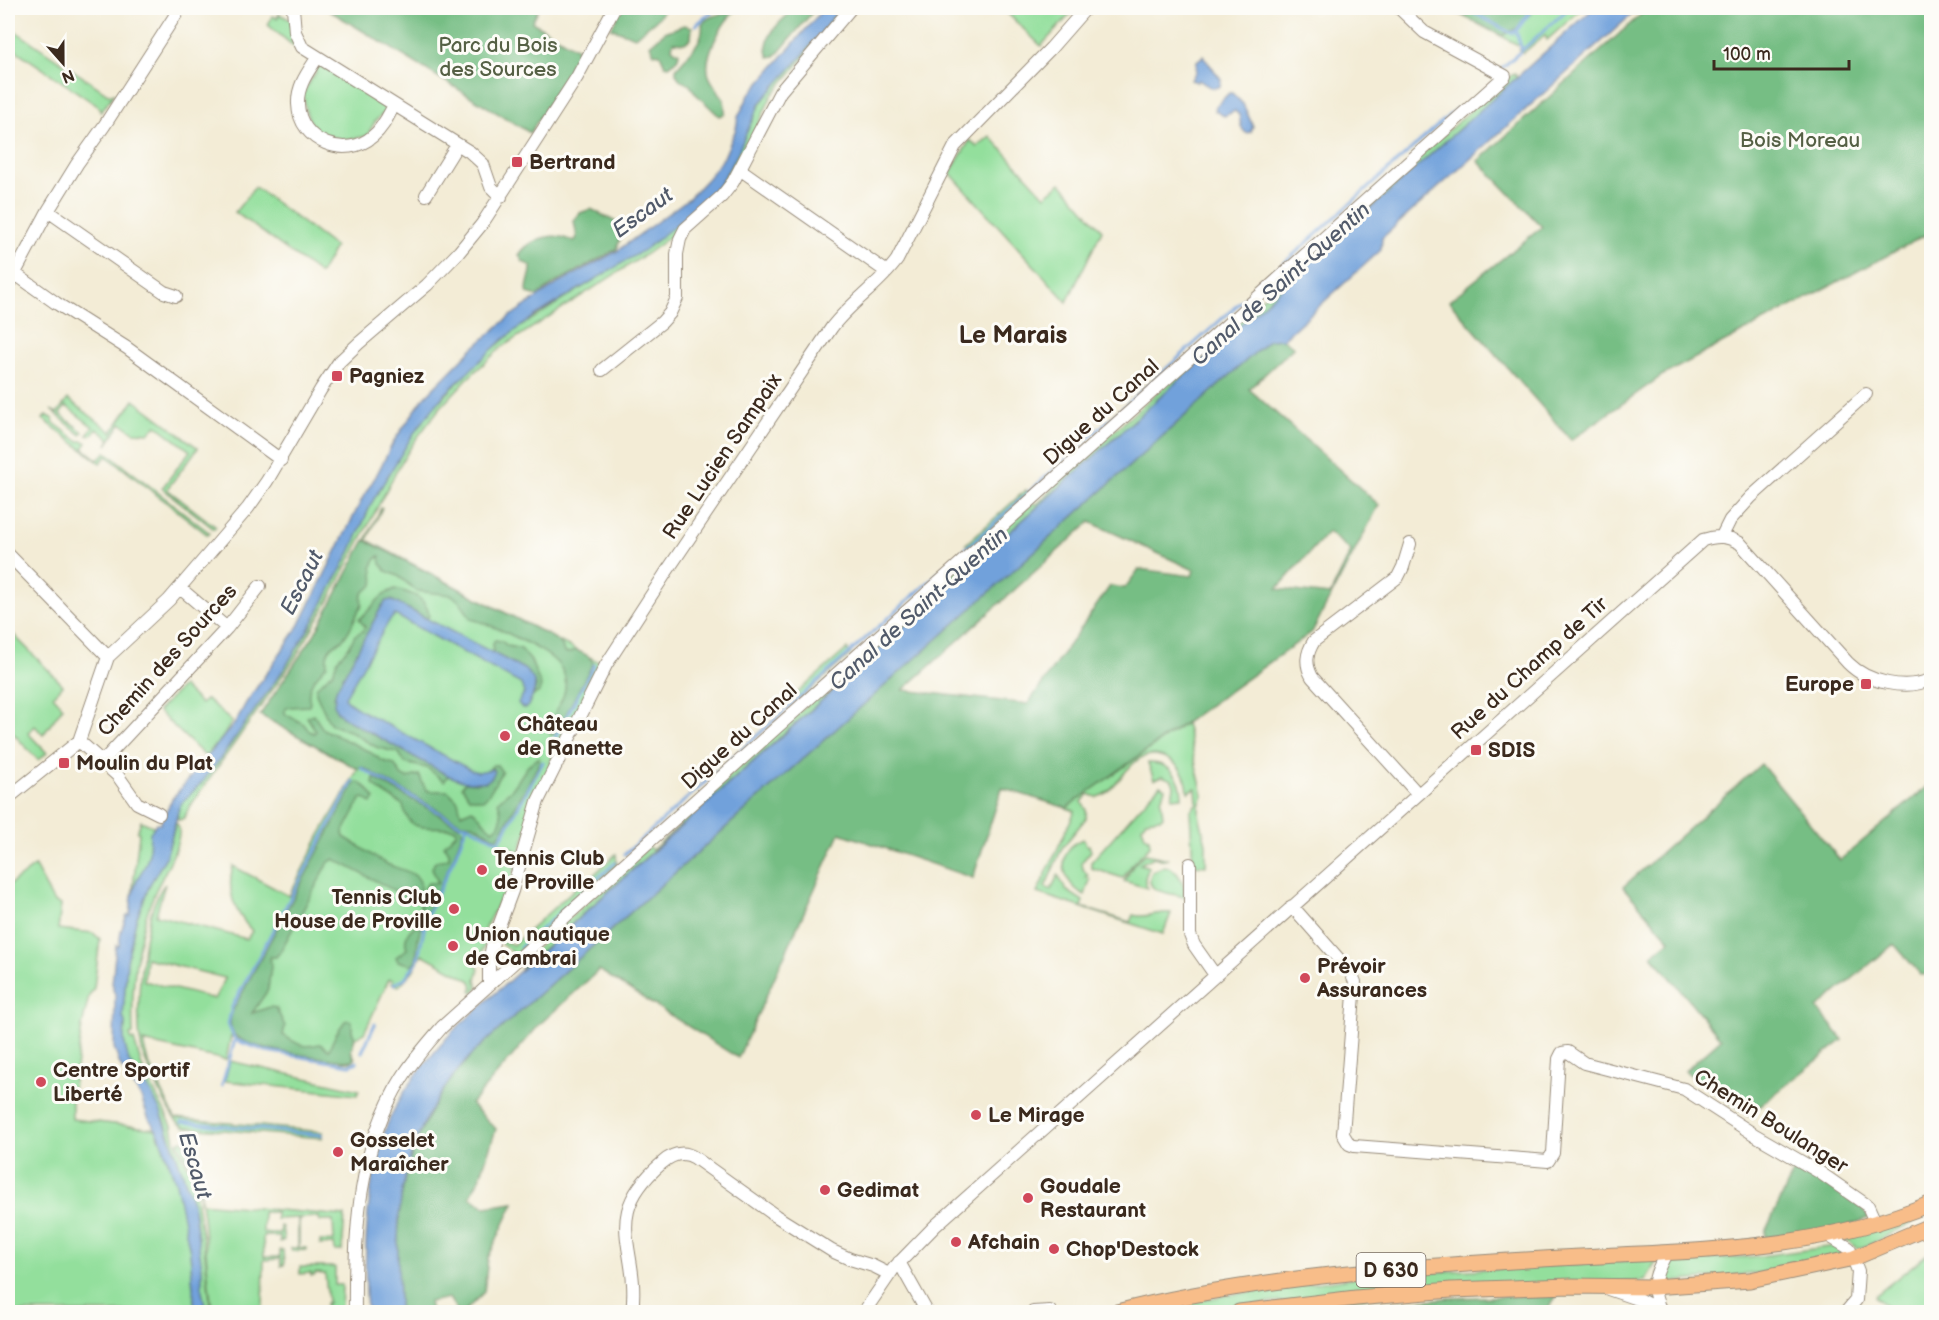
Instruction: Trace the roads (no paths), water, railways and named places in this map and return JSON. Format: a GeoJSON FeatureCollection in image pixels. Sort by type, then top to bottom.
{"type":"FeatureCollection","features":[{"type":"Feature","properties":{"kind":"main road","name":"D 630"},"geometry":{"type":"LineString","coordinates":[[1118,1312],[1299,1278],[1507,1261],[1759,1246],[1829,1236],[1876,1224],[1932,1203]]}},
{"type":"Feature","properties":{"kind":"main road"},"geometry":{"type":"LineString","coordinates":[[1879,1249],[1907,1228],[1932,1216]]}},
{"type":"Feature","properties":{"kind":"main road","name":"D 630"},"geometry":{"type":"LineString","coordinates":[[1239,1312],[1428,1292],[1571,1286],[1653,1287],[1750,1280],[1856,1264],[1879,1249],[1932,1226]]}},
{"type":"Feature","properties":{"kind":"street"},"geometry":{"type":"LineString","coordinates":[[8,286],[48,211],[77,164],[110,118],[180,8]]}},
{"type":"Feature","properties":{"kind":"street"},"geometry":{"type":"LineString","coordinates":[[293,8],[295,32],[299,44],[317,58],[480,161],[485,168],[490,187],[501,197]]}},
{"type":"Feature","properties":{"kind":"street"},"geometry":{"type":"LineString","coordinates":[[8,798],[79,741],[108,657],[180,588],[248,508],[281,460],[321,389],[344,357],[436,276],[471,239],[501,197],[577,77],[614,8]]}},
{"type":"Feature","properties":{"kind":"street"},"geometry":{"type":"LineString","coordinates":[[602,370],[662,322],[674,308],[678,293],[677,254],[685,229],[722,196],[741,170],[780,92],[851,8]]}},
{"type":"Feature","properties":{"kind":"street","name":"Rue Lucien Sampaix"},"geometry":{"type":"LineString","coordinates":[[489,984],[492,946],[512,891],[538,801],[608,661],[828,333],[846,310],[897,260],[958,142],[1051,48],[1086,8]]}},
{"type":"Feature","properties":{"kind":"street","name":"Digue du Canal"},"geometry":{"type":"LineString","coordinates":[[355,1312],[357,1218],[369,1156],[379,1124],[401,1078],[453,1016],[551,932],[1505,76],[1424,32],[1399,8]]}},
{"type":"Feature","properties":{"kind":"street"},"geometry":{"type":"LineString","coordinates":[[317,58],[302,82],[298,105],[305,126],[320,141],[331,146],[342,147],[363,143],[380,129],[394,105]]}},
{"type":"Feature","properties":{"kind":"street"},"geometry":{"type":"LineString","coordinates":[[426,195],[457,145]]}},
{"type":"Feature","properties":{"kind":"street"},"geometry":{"type":"LineString","coordinates":[[741,170],[887,272]]}},
{"type":"Feature","properties":{"kind":"street"},"geometry":{"type":"LineString","coordinates":[[48,211],[164,292],[176,296]]}},
{"type":"Feature","properties":{"kind":"street"},"geometry":{"type":"LineString","coordinates":[[14,273],[88,325],[127,348],[281,460]]}},
{"type":"Feature","properties":{"kind":"street"},"geometry":{"type":"LineString","coordinates":[[1866,394],[1750,497],[1730,520],[1722,536],[1733,539],[1743,546],[1859,673],[1883,681],[1904,684],[1918,685],[1932,679]]}},
{"type":"Feature","properties":{"kind":"street","name":"Rue du Champ de Tir"},"geometry":{"type":"LineString","coordinates":[[864,1312],[889,1274],[923,1236],[1692,549],[1704,540],[1722,536]]}},
{"type":"Feature","properties":{"kind":"street"},"geometry":{"type":"LineString","coordinates":[[1410,544],[1398,577],[1314,641],[1307,653],[1307,659],[1312,677],[1418,794]]}},
{"type":"Feature","properties":{"kind":"street"},"geometry":{"type":"LineString","coordinates":[[8,554],[108,657]]}},
{"type":"Feature","properties":{"kind":"street","name":"Chemin des Sources"},"geometry":{"type":"LineString","coordinates":[[102,761],[227,628],[260,586]]}},
{"type":"Feature","properties":{"kind":"street"},"geometry":{"type":"LineString","coordinates":[[180,588],[227,628]]}},
{"type":"Feature","properties":{"kind":"street"},"geometry":{"type":"LineString","coordinates":[[79,741],[123,782],[137,803],[159,814]]}},
{"type":"Feature","properties":{"kind":"street"},"geometry":{"type":"LineString","coordinates":[[1190,864],[1190,935],[1194,945],[1215,975]]}},
{"type":"Feature","properties":{"kind":"street","name":"Chemin Boulanger"},"geometry":{"type":"LineString","coordinates":[[1292,906],[1351,973],[1355,982],[1343,1134],[1349,1144],[1548,1161],[1553,1153],[1558,1063],[1562,1053],[1568,1052],[1584,1063],[1684,1089],[1819,1172],[1868,1206],[1876,1224]]}},
{"type":"Feature","properties":{"kind":"street"},"geometry":{"type":"LineString","coordinates":[[632,1312],[633,1294],[626,1226],[628,1204],[638,1186],[672,1155],[688,1154],[832,1251],[889,1274]]}},
{"type":"Feature","properties":{"kind":"street"},"geometry":{"type":"LineString","coordinates":[[1829,1236],[1849,1248],[1856,1264],[1856,1300],[1846,1312]]}},
{"type":"Feature","properties":{"kind":"street"},"geometry":{"type":"LineString","coordinates":[[1663,1312],[1657,1302],[1653,1287],[1654,1276],[1667,1252]]}},
{"type":"Feature","properties":{"kind":"street"},"geometry":{"type":"LineString","coordinates":[[899,1262],[927,1312]]}},
{"type":"Feature","properties":{"kind":"street"},"geometry":{"type":"LineString","coordinates":[[1604,1287],[1640,1300],[1663,1312]]}},
{"type":"Feature","properties":{"kind":"street"},"geometry":{"type":"LineString","coordinates":[[1033,1312],[1050,1311]]}},
{"type":"Feature","properties":{"kind":"water"},"geometry":{"type":"Polygon","coordinates":[[[824,8],[841,8],[760,103],[734,161],[719,185],[686,217],[644,250],[536,315],[500,342],[443,396],[414,433],[372,502],[351,550],[313,622],[286,666],[204,780],[180,805],[166,857],[150,884],[136,920],[127,961],[123,1016],[124,1041],[129,1062],[150,1091],[161,1112],[193,1203],[206,1312],[195,1312],[190,1252],[176,1183],[159,1134],[148,1117],[141,1097],[120,1065],[114,1048],[115,994],[112,984],[116,945],[119,946],[121,931],[127,915],[130,915],[137,880],[146,864],[150,833],[156,823],[160,824],[172,799],[235,723],[246,703],[299,626],[363,497],[394,441],[423,399],[472,349],[509,317],[559,283],[617,251],[689,198],[724,157],[736,129],[738,117],[749,95],[824,8]]]}},
{"type":"Feature","properties":{"kind":"water"},"geometry":{"type":"Polygon","coordinates":[[[1594,8],[1639,8],[1382,238],[1381,250],[1283,339],[1269,340],[474,1052],[434,1104],[408,1163],[399,1220],[399,1312],[367,1312],[365,1268],[367,1220],[374,1173],[385,1130],[406,1090],[453,1031],[1594,8]]]}},
{"type":"Feature","properties":{"kind":"water"},"geometry":{"type":"Polygon","coordinates":[[[1203,56],[1221,79],[1220,86],[1210,87],[1199,80],[1197,82],[1191,80],[1196,71],[1197,61],[1203,56]]]}},
{"type":"Feature","properties":{"kind":"water"},"geometry":{"type":"Polygon","coordinates":[[[1229,93],[1232,93],[1243,104],[1253,126],[1251,132],[1244,131],[1239,115],[1235,111],[1224,116],[1215,111],[1216,106],[1229,93]]]}},
{"type":"Feature","properties":{"kind":"water"},"geometry":{"type":"Polygon","coordinates":[[[391,600],[524,669],[533,678],[535,687],[532,696],[527,708],[522,708],[518,703],[524,693],[521,684],[395,615],[389,621],[345,697],[347,701],[362,711],[471,770],[478,772],[493,769],[495,771],[492,777],[486,782],[465,782],[449,776],[342,717],[336,710],[334,704],[336,690],[382,606],[386,601],[391,600]]]}},
{"type":"Feature","properties":{"kind":"waterway"},"geometry":{"type":"LineString","coordinates":[[696,25],[716,8]]}},
{"type":"Feature","properties":{"kind":"waterway"},"geometry":{"type":"LineString","coordinates":[[1465,8],[1511,33],[1516,31]]}},
{"type":"Feature","properties":{"kind":"waterway"},"geometry":{"type":"LineString","coordinates":[[1522,50],[1516,31],[1533,8]]}},
{"type":"Feature","properties":{"kind":"waterway"},"geometry":{"type":"LineString","coordinates":[[1502,68],[1569,8]]}},
{"type":"Feature","properties":{"kind":"waterway","name":"Canal de Saint-Quentin"},"geometry":{"type":"LineString","coordinates":[[625,854],[1456,109]]}},
{"type":"Feature","properties":{"kind":"waterway"},"geometry":{"type":"LineString","coordinates":[[550,747],[594,665]]}},
{"type":"Feature","properties":{"kind":"waterway"},"geometry":{"type":"LineString","coordinates":[[394,984],[405,978],[417,962],[427,916],[467,825],[499,842],[543,762]]}},
{"type":"Feature","properties":{"kind":"waterway"},"geometry":{"type":"LineString","coordinates":[[361,768],[460,824],[467,825]]}},
{"type":"Feature","properties":{"kind":"waterway"},"geometry":{"type":"LineString","coordinates":[[222,1085],[235,1040],[228,1024],[232,1007],[353,781]]}},
{"type":"Feature","properties":{"kind":"waterway"},"geometry":{"type":"LineString","coordinates":[[520,948],[615,863]]}},
{"type":"Feature","properties":{"kind":"waterway"},"geometry":{"type":"LineString","coordinates":[[362,1052],[375,1024]]}},
{"type":"Feature","properties":{"kind":"waterway"},"geometry":{"type":"LineString","coordinates":[[235,1040],[266,1051],[350,1065],[357,1062]]}},
{"type":"Feature","properties":{"kind":"waterway","name":"Escaut"},"geometry":{"type":"LineString","coordinates":[[182,1122],[322,1135]]}},
{"type":"Feature","properties":{"kind":"place","name":"Bertrand"},"geometry":{"type":"Point","coordinates":[517,162]}},
{"type":"Feature","properties":{"kind":"place","name":"Pagniez"},"geometry":{"type":"Point","coordinates":[337,376]}},
{"type":"Feature","properties":{"kind":"place","name":"Europe"},"geometry":{"type":"Point","coordinates":[1866,684]}},
{"type":"Feature","properties":{"kind":"place","name":"Château de Ranette"},"geometry":{"type":"Point","coordinates":[505,736]}},
{"type":"Feature","properties":{"kind":"place","name":"SDIS"},"geometry":{"type":"Point","coordinates":[1476,750]}},
{"type":"Feature","properties":{"kind":"place","name":"Moulin du Plat"},"geometry":{"type":"Point","coordinates":[64,763]}},
{"type":"Feature","properties":{"kind":"place","name":"Tennis Club de Proville"},"geometry":{"type":"Point","coordinates":[482,870]}},
{"type":"Feature","properties":{"kind":"place","name":"Tennis Club House de Proville"},"geometry":{"type":"Point","coordinates":[454,909]}},
{"type":"Feature","properties":{"kind":"place","name":"Union nautique de Cambrai"},"geometry":{"type":"Point","coordinates":[453,946]}},
{"type":"Feature","properties":{"kind":"place","name":"Prévoir Assurances"},"geometry":{"type":"Point","coordinates":[1305,978]}},
{"type":"Feature","properties":{"kind":"place","name":"Centre Sportif Liberté"},"geometry":{"type":"Point","coordinates":[41,1082]}},
{"type":"Feature","properties":{"kind":"place","name":"Le Mirage"},"geometry":{"type":"Point","coordinates":[976,1115]}},
{"type":"Feature","properties":{"kind":"place","name":"Gosselet Maraîcher"},"geometry":{"type":"Point","coordinates":[338,1152]}},
{"type":"Feature","properties":{"kind":"place","name":"Gedimat"},"geometry":{"type":"Point","coordinates":[825,1190]}},
{"type":"Feature","properties":{"kind":"place","name":"Goudale Restaurant"},"geometry":{"type":"Point","coordinates":[1028,1198]}},
{"type":"Feature","properties":{"kind":"place","name":"Afchain"},"geometry":{"type":"Point","coordinates":[956,1242]}},
{"type":"Feature","properties":{"kind":"place","name":"Chop'Destock"},"geometry":{"type":"Point","coordinates":[1054,1249]}},
{"type":"Feature","properties":{"kind":"district","name":"Le Marais"},"geometry":{"type":"Point","coordinates":[1013,335]}},
{"type":"Feature","properties":{"kind":"park label","name":"Parc du Bois des Sources"},"geometry":{"type":"Point","coordinates":[498,57]}},
{"type":"Feature","properties":{"kind":"park label","name":"Bois Moreau"},"geometry":{"type":"Point","coordinates":[1800,140]}}]}
